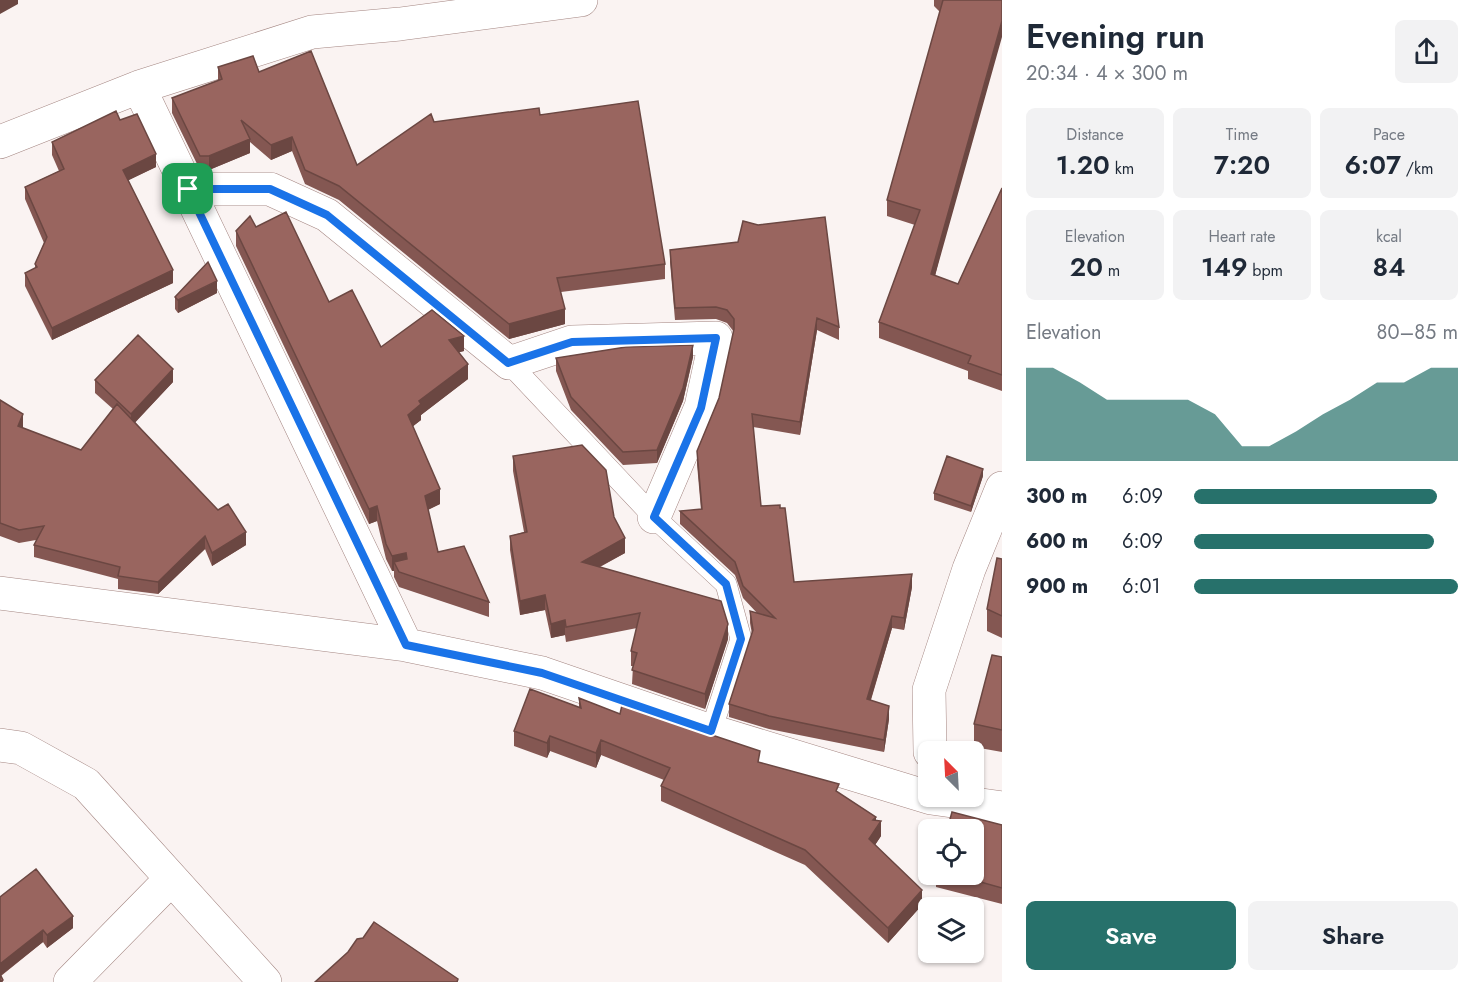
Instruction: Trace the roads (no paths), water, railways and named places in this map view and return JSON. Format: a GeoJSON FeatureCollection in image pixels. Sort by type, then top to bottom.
{"type":"FeatureCollection","features":[{"type":"Feature","properties":{"kind":"street"},"geometry":{"type":"LineString","coordinates":[[0,142],[139,87],[312,32],[400,24],[581,0]]}},
{"type":"Feature","properties":{"kind":"street"},"geometry":{"type":"LineString","coordinates":[[139,87],[406,645]]}},
{"type":"Feature","properties":{"kind":"street"},"geometry":{"type":"LineString","coordinates":[[188,189],[270,189],[327,215],[508,363],[572,342],[716,338],[701,408],[654,517]]}},
{"type":"Feature","properties":{"kind":"street"},"geometry":{"type":"LineString","coordinates":[[930,741],[929,690],[969,569],[1002,488]]}},
{"type":"Feature","properties":{"kind":"street"},"geometry":{"type":"LineString","coordinates":[[0,593],[406,645],[542,673],[711,731],[918,793]]}},
{"type":"Feature","properties":{"kind":"street"},"geometry":{"type":"LineString","coordinates":[[0,745],[21,748],[86,784],[265,982]]}},
{"type":"Feature","properties":{"kind":"street"},"geometry":{"type":"LineString","coordinates":[[984,805],[1002,808]]}},
{"type":"Feature","properties":{"kind":"street"},"geometry":{"type":"LineString","coordinates":[[70,982],[171,879]]}},
{"type":"Feature","properties":{"kind":"lane"},"geometry":{"type":"LineString","coordinates":[[508,363],[654,517],[726,584],[741,639],[711,731]]}}]}
